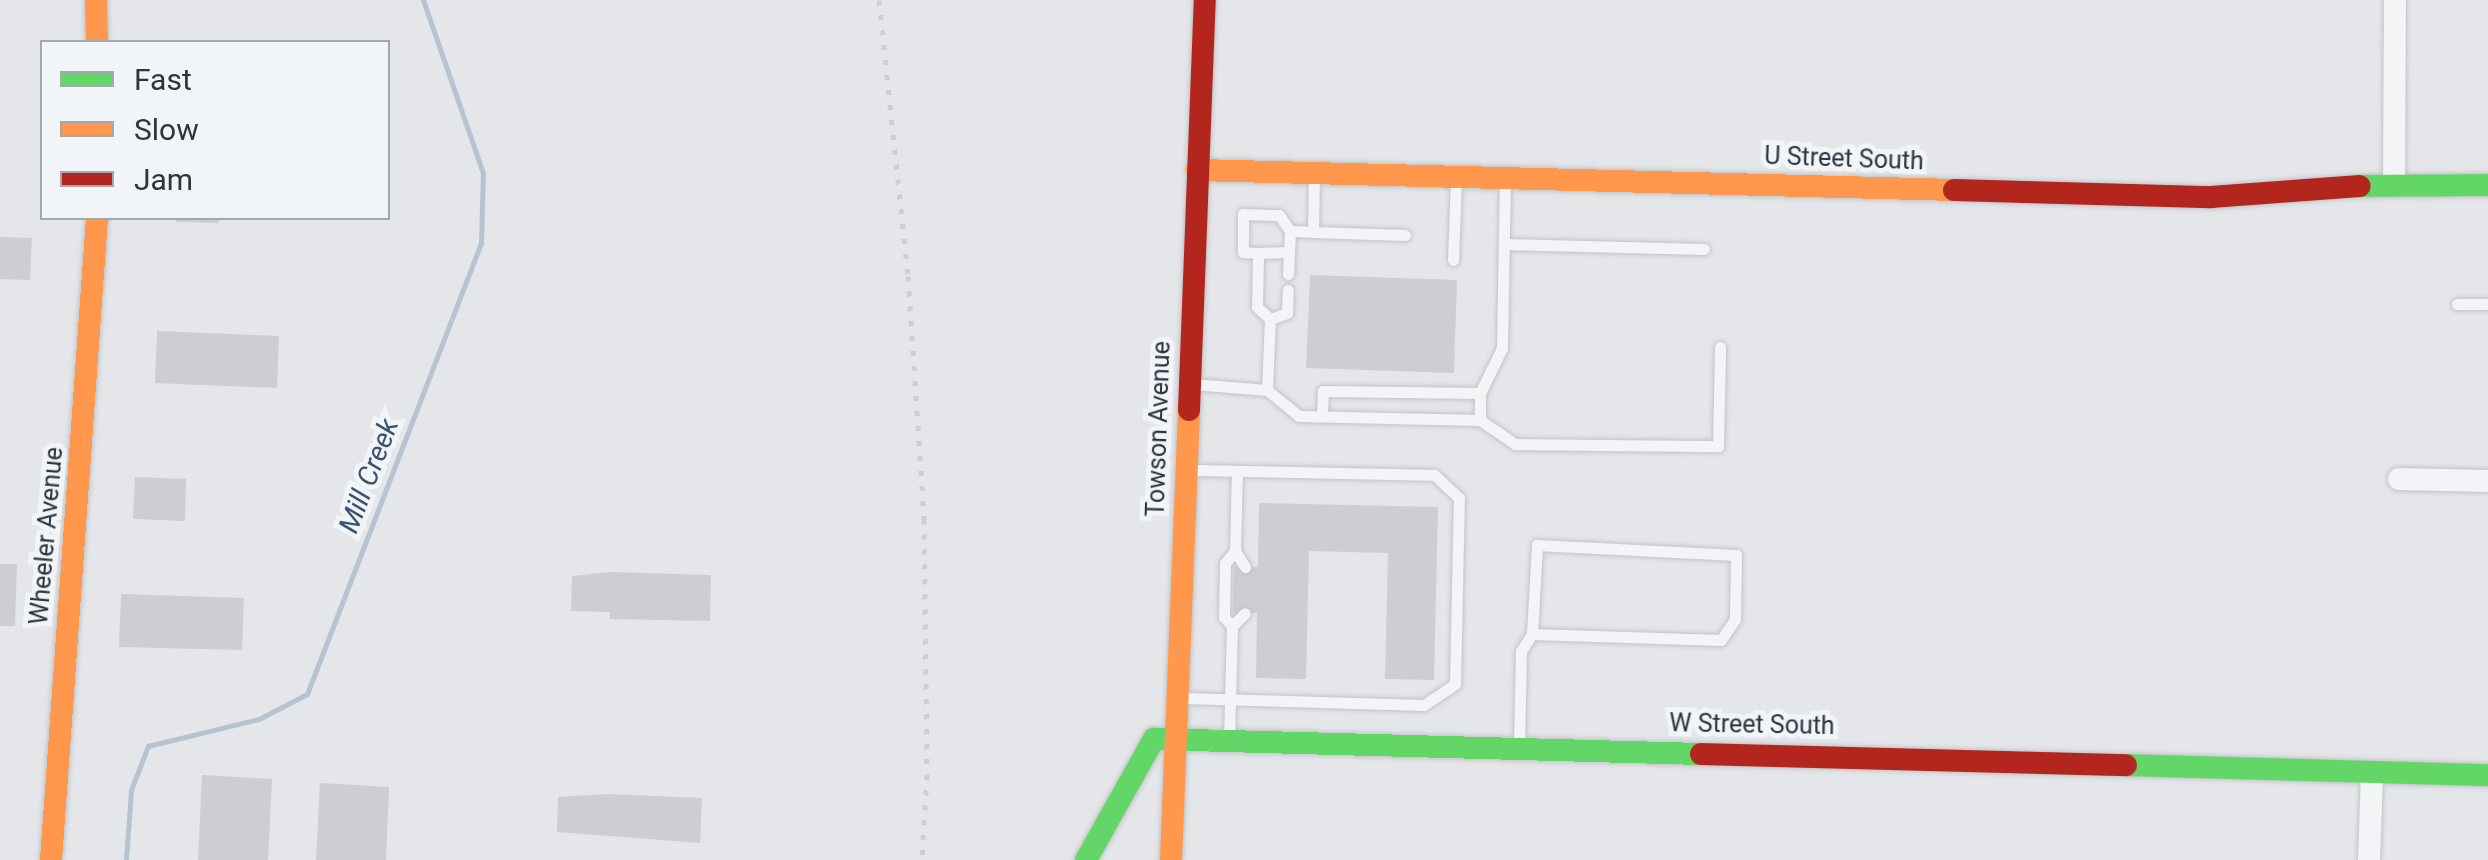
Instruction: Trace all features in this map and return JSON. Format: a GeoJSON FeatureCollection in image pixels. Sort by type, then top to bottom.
{"type":"FeatureCollection","features":[{"type":"Feature","properties":{"kind":"street"},"geometry":{"type":"LineString","coordinates":[[96,0],[97,40]]}},
{"type":"Feature","properties":{"kind":"street","name":"Towson Avenue"},"geometry":{"type":"LineString","coordinates":[[1171,860],[1205,0]]}},
{"type":"Feature","properties":{"kind":"street"},"geometry":{"type":"LineString","coordinates":[[2394,183],[2395,0]]}},
{"type":"Feature","properties":{"kind":"street","name":"U Street South"},"geometry":{"type":"LineString","coordinates":[[1197,170],[1505,174],[2211,197],[2394,183],[2488,185]]}},
{"type":"Feature","properties":{"kind":"street","name":"Wheeler Avenue"},"geometry":{"type":"LineString","coordinates":[[51,860],[96,220]]}},
{"type":"Feature","properties":{"kind":"street"},"geometry":{"type":"LineString","coordinates":[[2398,478],[2488,481]]}},
{"type":"Feature","properties":{"kind":"street"},"geometry":{"type":"LineString","coordinates":[[1086,860],[1154,740],[1175,740]]}},
{"type":"Feature","properties":{"kind":"street","name":"W Street South"},"geometry":{"type":"LineString","coordinates":[[1175,740],[2488,775]]}},
{"type":"Feature","properties":{"kind":"street"},"geometry":{"type":"LineString","coordinates":[[2369,860],[2372,772]]}},
{"type":"Feature","properties":{"kind":"lane"},"geometry":{"type":"LineString","coordinates":[[1313,232],[1314,172]]}},
{"type":"Feature","properties":{"kind":"lane"},"geometry":{"type":"LineString","coordinates":[[1453,260],[1456,174]]}},
{"type":"Feature","properties":{"kind":"lane"},"geometry":{"type":"LineString","coordinates":[[1480,420],[1480,393],[1502,348],[1505,174]]}},
{"type":"Feature","properties":{"kind":"lane"},"geometry":{"type":"LineString","coordinates":[[1288,252],[1243,252],[1244,214],[1279,215],[1290,232],[1288,274]]}},
{"type":"Feature","properties":{"kind":"lane"},"geometry":{"type":"LineString","coordinates":[[1290,232],[1405,235]]}},
{"type":"Feature","properties":{"kind":"lane"},"geometry":{"type":"LineString","coordinates":[[1504,244],[1704,248]]}},
{"type":"Feature","properties":{"kind":"lane"},"geometry":{"type":"LineString","coordinates":[[1258,253],[1257,306],[1270,319],[1267,390]]}},
{"type":"Feature","properties":{"kind":"lane"},"geometry":{"type":"LineString","coordinates":[[1270,319],[1287,313],[1288,290]]}},
{"type":"Feature","properties":{"kind":"lane"},"geometry":{"type":"LineString","coordinates":[[2457,304],[2488,304]]}},
{"type":"Feature","properties":{"kind":"lane"},"geometry":{"type":"LineString","coordinates":[[1189,384],[1267,390],[1299,416],[1480,420],[1515,444],[1718,446],[1720,347]]}},
{"type":"Feature","properties":{"kind":"lane"},"geometry":{"type":"LineString","coordinates":[[1322,416],[1322,390],[1480,393]]}},
{"type":"Feature","properties":{"kind":"lane"},"geometry":{"type":"LineString","coordinates":[[1176,698],[1424,705],[1455,684],[1459,498],[1434,475],[1186,470]]}},
{"type":"Feature","properties":{"kind":"lane"},"geometry":{"type":"LineString","coordinates":[[1237,471],[1235,551],[1245,567]]}},
{"type":"Feature","properties":{"kind":"lane"},"geometry":{"type":"LineString","coordinates":[[1519,748],[1521,652],[1532,634],[1536,545],[1736,555],[1736,619],[1721,640],[1532,634]]}},
{"type":"Feature","properties":{"kind":"lane"},"geometry":{"type":"LineString","coordinates":[[1232,626],[1224,617],[1225,563],[1235,551]]}},
{"type":"Feature","properties":{"kind":"lane"},"geometry":{"type":"LineString","coordinates":[[1229,740],[1232,626],[1245,613]]}},
{"type":"Feature","properties":{"kind":"building"},"geometry":{"type":"Polygon","coordinates":[[[176,220],[219,220],[219,223],[176,220]]]}},
{"type":"Feature","properties":{"kind":"building"},"geometry":{"type":"Polygon","coordinates":[[[0,237],[32,238],[30,280],[0,279],[0,237]]]}},
{"type":"Feature","properties":{"kind":"building"},"geometry":{"type":"Polygon","coordinates":[[[1310,275],[1457,280],[1454,373],[1306,368],[1310,275]]]}},
{"type":"Feature","properties":{"kind":"building"},"geometry":{"type":"Polygon","coordinates":[[[157,331],[279,336],[277,388],[155,383],[157,331]]]}},
{"type":"Feature","properties":{"kind":"building"},"geometry":{"type":"Polygon","coordinates":[[[135,477],[186,479],[185,521],[133,519],[135,477]]]}},
{"type":"Feature","properties":{"kind":"building"},"geometry":{"type":"Polygon","coordinates":[[[1259,503],[1438,507],[1434,680],[1385,679],[1388,553],[1309,551],[1306,679],[1256,678],[1257,613],[1233,613],[1234,567],[1258,567],[1259,503]]]}},
{"type":"Feature","properties":{"kind":"building"},"geometry":{"type":"Polygon","coordinates":[[[0,564],[17,564],[15,626],[0,626],[0,564]]]}},
{"type":"Feature","properties":{"kind":"building"},"geometry":{"type":"Polygon","coordinates":[[[611,572],[711,575],[710,621],[610,619],[610,612],[571,611],[572,576],[611,572]]]}},
{"type":"Feature","properties":{"kind":"building"},"geometry":{"type":"Polygon","coordinates":[[[121,594],[244,598],[242,650],[119,647],[121,594]]]}},
{"type":"Feature","properties":{"kind":"building"},"geometry":{"type":"Polygon","coordinates":[[[202,775],[272,779],[268,860],[198,860],[202,775]]]}},
{"type":"Feature","properties":{"kind":"building"},"geometry":{"type":"Polygon","coordinates":[[[320,783],[389,787],[386,860],[316,860],[320,783]]]}},
{"type":"Feature","properties":{"kind":"building"},"geometry":{"type":"Polygon","coordinates":[[[608,794],[702,798],[700,843],[557,832],[558,797],[608,794]]]}},
{"type":"Feature","properties":{"kind":"waterway","name":"Mill Creek"},"geometry":{"type":"LineString","coordinates":[[126,860],[131,790],[148,746],[259,719],[307,694],[481,243],[483,173],[423,0]]}},
{"type":"Feature","properties":{"kind":"railway"},"geometry":{"type":"LineString","coordinates":[[879,0],[908,276],[924,519],[927,775],[922,860]]}},
{"type":"Feature","properties":{"kind":"traffic: fast"},"geometry":{"type":"LineString","coordinates":[[2360,186],[2488,185]]}},
{"type":"Feature","properties":{"kind":"traffic: fast"},"geometry":{"type":"LineString","coordinates":[[1086,860],[1154,739],[1701,754]]}},
{"type":"Feature","properties":{"kind":"traffic: fast"},"geometry":{"type":"LineString","coordinates":[[2126,765],[2488,775]]}},
{"type":"Feature","properties":{"kind":"traffic: slow"},"geometry":{"type":"LineString","coordinates":[[96,0],[97,40]]}},
{"type":"Feature","properties":{"kind":"traffic: slow"},"geometry":{"type":"LineString","coordinates":[[1197,170],[1954,190]]}},
{"type":"Feature","properties":{"kind":"traffic: slow"},"geometry":{"type":"LineString","coordinates":[[51,860],[97,220]]}},
{"type":"Feature","properties":{"kind":"traffic: slow"},"geometry":{"type":"LineString","coordinates":[[1171,860],[1189,410]]}},
{"type":"Feature","properties":{"kind":"traffic: jam"},"geometry":{"type":"LineString","coordinates":[[1189,410],[1205,0]]}},
{"type":"Feature","properties":{"kind":"traffic: jam"},"geometry":{"type":"LineString","coordinates":[[1954,190],[2211,197],[2360,186]]}},
{"type":"Feature","properties":{"kind":"traffic: jam"},"geometry":{"type":"LineString","coordinates":[[1701,754],[2126,765]]}}]}
